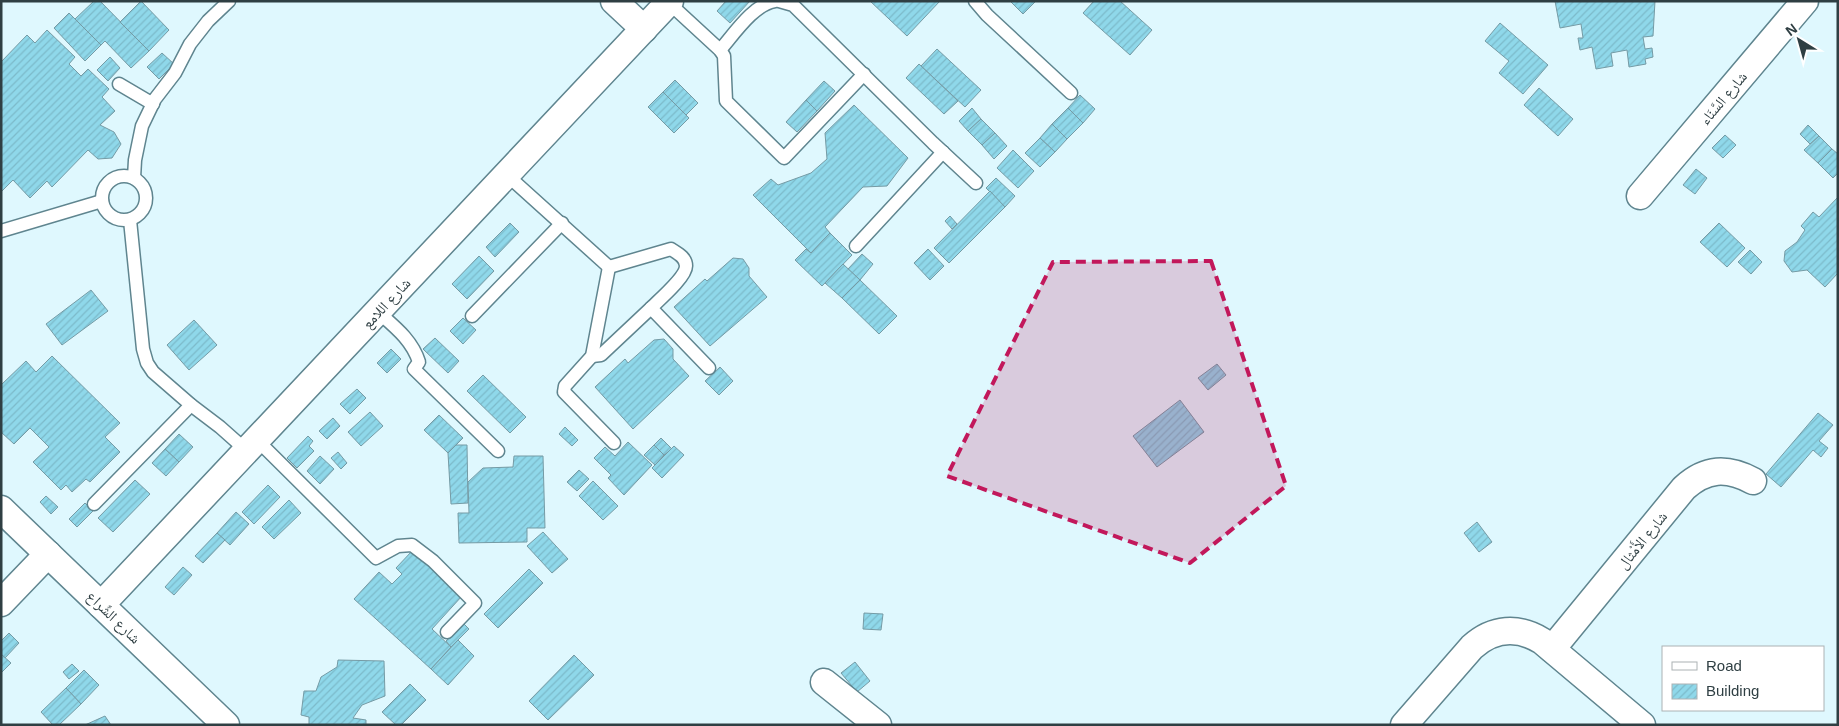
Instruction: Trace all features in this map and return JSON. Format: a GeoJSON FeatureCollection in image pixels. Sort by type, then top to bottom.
{"type":"FeatureCollection","features":[{"type":"Feature","properties":{"kind":"street"},"geometry":{"type":"LineString","coordinates":[[614,1],[644,29]]}},
{"type":"Feature","properties":{"kind":"street","name":"شارع السَّنَاء"},"geometry":{"type":"LineString","coordinates":[[1640,196],[1805,1]]}},
{"type":"Feature","properties":{"kind":"street","name":"شارع اللامع"},"geometry":{"type":"LineString","coordinates":[[101,605],[669,2]]}},
{"type":"Feature","properties":{"kind":"street","name":"شارع الأَمْثال"},"geometry":{"type":"LineString","coordinates":[[1552,649],[1684,488],[1691,482],[1700,476],[1720,471],[1736,474],[1753,481]]}},
{"type":"Feature","properties":{"kind":"street","name":"شارع الشِّراع"},"geometry":{"type":"LineString","coordinates":[[1,509],[226,725]]}},
{"type":"Feature","properties":{"kind":"street"},"geometry":{"type":"LineString","coordinates":[[1,603],[48,554]]}},
{"type":"Feature","properties":{"kind":"street"},"geometry":{"type":"LineString","coordinates":[[1404,725],[1480,639],[1503,631],[1518,631],[1533,635],[1642,725]]}},
{"type":"Feature","properties":{"kind":"street"},"geometry":{"type":"LineString","coordinates":[[824,682],[878,725]]}},
{"type":"Feature","properties":{"kind":"lane"},"geometry":{"type":"LineString","coordinates":[[134,178],[135,160],[142,126],[153,104],[175,73],[190,44],[208,21],[229,1]]}},
{"type":"Feature","properties":{"kind":"lane"},"geometry":{"type":"LineString","coordinates":[[720,50],[757,9],[767,2],[777,1],[793,4],[976,183]]}},
{"type":"Feature","properties":{"kind":"lane"},"geometry":{"type":"LineString","coordinates":[[975,1],[987,15],[1071,93]]}},
{"type":"Feature","properties":{"kind":"lane"},"geometry":{"type":"LineString","coordinates":[[669,2],[724,56],[726,101],[784,158],[864,74]]}},
{"type":"Feature","properties":{"kind":"lane"},"geometry":{"type":"LineString","coordinates":[[120,84],[153,104]]}},
{"type":"Feature","properties":{"kind":"lane"},"geometry":{"type":"LineString","coordinates":[[856,246],[943,152]]}},
{"type":"Feature","properties":{"kind":"lane"},"geometry":{"type":"LineString","coordinates":[[507,174],[609,266]]}},
{"type":"Feature","properties":{"kind":"lane"},"geometry":{"type":"LineString","coordinates":[[120,176],[134,178],[144,189],[146,204],[142,211],[130,220],[116,220],[105,211],[102,201],[103,190],[112,179],[120,176]]}},
{"type":"Feature","properties":{"kind":"lane"},"geometry":{"type":"LineString","coordinates":[[1,231],[102,201]]}},
{"type":"Feature","properties":{"kind":"lane"},"geometry":{"type":"LineString","coordinates":[[130,220],[143,349],[147,363],[165,383],[191,405],[220,427],[252,446],[376,558],[398,546],[412,545],[432,561],[475,603],[448,632]]}},
{"type":"Feature","properties":{"kind":"lane"},"geometry":{"type":"LineString","coordinates":[[472,316],[562,223]]}},
{"type":"Feature","properties":{"kind":"lane"},"geometry":{"type":"LineString","coordinates":[[592,356],[601,355],[651,308],[684,274],[686,266],[683,257],[671,249],[609,266]]}},
{"type":"Feature","properties":{"kind":"lane"},"geometry":{"type":"LineString","coordinates":[[609,266],[592,356],[565,386],[564,392],[614,443]]}},
{"type":"Feature","properties":{"kind":"lane"},"geometry":{"type":"LineString","coordinates":[[651,308],[709,368]]}},
{"type":"Feature","properties":{"kind":"lane"},"geometry":{"type":"LineString","coordinates":[[378,312],[399,331],[415,351],[419,362],[414,369],[498,451]]}},
{"type":"Feature","properties":{"kind":"lane"},"geometry":{"type":"LineString","coordinates":[[94,504],[191,405]]}},
{"type":"Feature","properties":{"kind":"highlighted area"},"geometry":{"type":"Polygon","coordinates":[[[1211,261],[1286,486],[1190,563],[947,476],[1053,262],[1211,261]]]}},
{"type":"Feature","properties":{"kind":"building"},"geometry":{"type":"Polygon","coordinates":[[[94,1],[100,1],[149,51],[131,68],[105,41],[101,45],[75,19],[94,1]]]}},
{"type":"Feature","properties":{"kind":"building"},"geometry":{"type":"Polygon","coordinates":[[[141,1],[169,30],[149,51],[120,22],[141,1]]]}},
{"type":"Feature","properties":{"kind":"building"},"geometry":{"type":"Polygon","coordinates":[[[726,1],[750,1],[730,23],[717,11],[726,1]]]}},
{"type":"Feature","properties":{"kind":"building"},"geometry":{"type":"Polygon","coordinates":[[[870,1],[940,1],[907,36],[870,1]]]}},
{"type":"Feature","properties":{"kind":"building"},"geometry":{"type":"Polygon","coordinates":[[[1010,1],[1036,1],[1023,14],[1010,1]]]}},
{"type":"Feature","properties":{"kind":"building"},"geometry":{"type":"Polygon","coordinates":[[[1094,1],[1120,1],[1152,30],[1130,55],[1083,13],[1094,1]]]}},
{"type":"Feature","properties":{"kind":"building"},"geometry":{"type":"Polygon","coordinates":[[[1555,1],[1655,1],[1653,36],[1643,37],[1645,49],[1652,48],[1653,57],[1645,59],[1646,64],[1629,67],[1627,50],[1611,53],[1613,66],[1596,69],[1592,47],[1580,50],[1578,38],[1583,38],[1581,24],[1560,28],[1555,1]]]}},
{"type":"Feature","properties":{"kind":"building"},"geometry":{"type":"Polygon","coordinates":[[[69,13],[101,45],[85,61],[54,28],[69,13]]]}},
{"type":"Feature","properties":{"kind":"building"},"geometry":{"type":"Polygon","coordinates":[[[1500,23],[1548,65],[1523,94],[1499,73],[1509,61],[1485,41],[1500,23]]]}},
{"type":"Feature","properties":{"kind":"building"},"geometry":{"type":"Polygon","coordinates":[[[47,30],[75,57],[69,64],[81,76],[88,69],[109,89],[102,97],[115,111],[100,125],[114,132],[121,144],[112,158],[98,159],[88,150],[52,187],[47,181],[30,198],[13,180],[1,192],[1,62],[27,35],[35,43],[47,30]]]}},
{"type":"Feature","properties":{"kind":"building"},"geometry":{"type":"Polygon","coordinates":[[[937,49],[981,90],[965,107],[921,66],[937,49]]]}},
{"type":"Feature","properties":{"kind":"building"},"geometry":{"type":"Polygon","coordinates":[[[162,53],[174,64],[159,79],[147,67],[162,53]]]}},
{"type":"Feature","properties":{"kind":"building"},"geometry":{"type":"Polygon","coordinates":[[[110,57],[120,68],[108,81],[97,70],[110,57]]]}},
{"type":"Feature","properties":{"kind":"building"},"geometry":{"type":"Polygon","coordinates":[[[919,64],[958,101],[944,114],[906,78],[919,64]]]}},
{"type":"Feature","properties":{"kind":"building"},"geometry":{"type":"Polygon","coordinates":[[[675,80],[698,103],[686,115],[663,92],[675,80]]]}},
{"type":"Feature","properties":{"kind":"building"},"geometry":{"type":"Polygon","coordinates":[[[824,81],[835,91],[817,111],[806,100],[824,81]]]}},
{"type":"Feature","properties":{"kind":"building"},"geometry":{"type":"Polygon","coordinates":[[[1539,88],[1573,119],[1558,136],[1524,105],[1539,88]]]}},
{"type":"Feature","properties":{"kind":"building"},"geometry":{"type":"Polygon","coordinates":[[[663,92],[689,118],[674,133],[648,107],[663,92]]]}},
{"type":"Feature","properties":{"kind":"building"},"geometry":{"type":"Polygon","coordinates":[[[1080,95],[1095,109],[1083,123],[1068,108],[1080,95]]]}},
{"type":"Feature","properties":{"kind":"building"},"geometry":{"type":"Polygon","coordinates":[[[806,100],[817,111],[797,132],[786,122],[806,100]]]}},
{"type":"Feature","properties":{"kind":"building"},"geometry":{"type":"Polygon","coordinates":[[[854,105],[908,158],[887,186],[863,187],[825,227],[830,233],[811,253],[753,195],[771,179],[778,185],[811,173],[827,159],[825,133],[854,105]]]}},
{"type":"Feature","properties":{"kind":"building"},"geometry":{"type":"Polygon","coordinates":[[[972,108],[981,119],[968,131],[959,121],[972,108]]]}},
{"type":"Feature","properties":{"kind":"building"},"geometry":{"type":"Polygon","coordinates":[[[1068,108],[1083,123],[1067,139],[1052,124],[1068,108]]]}},
{"type":"Feature","properties":{"kind":"building"},"geometry":{"type":"Polygon","coordinates":[[[981,119],[995,133],[982,145],[968,131],[981,119]]]}},
{"type":"Feature","properties":{"kind":"building"},"geometry":{"type":"Polygon","coordinates":[[[1052,124],[1067,139],[1055,152],[1040,138],[1052,124]]]}},
{"type":"Feature","properties":{"kind":"building"},"geometry":{"type":"Polygon","coordinates":[[[1808,125],[1819,136],[1810,144],[1800,134],[1808,125]]]}},
{"type":"Feature","properties":{"kind":"building"},"geometry":{"type":"Polygon","coordinates":[[[995,133],[1007,146],[994,159],[982,145],[995,133]]]}},
{"type":"Feature","properties":{"kind":"building"},"geometry":{"type":"Polygon","coordinates":[[[1725,135],[1736,145],[1723,158],[1712,148],[1725,135]]]}},
{"type":"Feature","properties":{"kind":"building"},"geometry":{"type":"Polygon","coordinates":[[[1819,136],[1832,149],[1818,163],[1804,150],[1819,136]]]}},
{"type":"Feature","properties":{"kind":"building"},"geometry":{"type":"Polygon","coordinates":[[[1040,138],[1055,152],[1040,167],[1025,153],[1040,138]]]}},
{"type":"Feature","properties":{"kind":"building"},"geometry":{"type":"Polygon","coordinates":[[[1832,149],[1838,154],[1838,173],[1833,178],[1818,163],[1832,149]]]}},
{"type":"Feature","properties":{"kind":"building"},"geometry":{"type":"Polygon","coordinates":[[[1013,150],[1034,171],[1018,188],[997,168],[1013,150]]]}},
{"type":"Feature","properties":{"kind":"building"},"geometry":{"type":"Polygon","coordinates":[[[1696,169],[1707,178],[1695,194],[1683,185],[1696,169]]]}},
{"type":"Feature","properties":{"kind":"building"},"geometry":{"type":"Polygon","coordinates":[[[996,178],[1015,196],[1005,207],[986,188],[996,178]]]}},
{"type":"Feature","properties":{"kind":"building"},"geometry":{"type":"Polygon","coordinates":[[[990,191],[1005,207],[949,263],[934,248],[990,191]]]}},
{"type":"Feature","properties":{"kind":"building"},"geometry":{"type":"Polygon","coordinates":[[[1838,197],[1838,273],[1825,287],[1807,270],[1792,272],[1784,261],[1785,251],[1797,242],[1805,230],[1801,226],[1813,212],[1819,217],[1838,197]]]}},
{"type":"Feature","properties":{"kind":"building"},"geometry":{"type":"Polygon","coordinates":[[[950,216],[957,224],[952,229],[945,221],[950,216]]]}},
{"type":"Feature","properties":{"kind":"building"},"geometry":{"type":"Polygon","coordinates":[[[510,223],[519,232],[495,257],[486,247],[510,223]]]}},
{"type":"Feature","properties":{"kind":"building"},"geometry":{"type":"Polygon","coordinates":[[[1719,223],[1745,248],[1727,267],[1700,242],[1719,223]]]}},
{"type":"Feature","properties":{"kind":"building"},"geometry":{"type":"Polygon","coordinates":[[[830,233],[852,255],[822,286],[795,260],[806,249],[811,253],[830,233]]]}},
{"type":"Feature","properties":{"kind":"building"},"geometry":{"type":"Polygon","coordinates":[[[928,249],[944,266],[930,280],[914,263],[928,249]]]}},
{"type":"Feature","properties":{"kind":"building"},"geometry":{"type":"Polygon","coordinates":[[[1750,250],[1762,262],[1751,274],[1738,262],[1750,250]]]}},
{"type":"Feature","properties":{"kind":"building"},"geometry":{"type":"Polygon","coordinates":[[[862,254],[873,264],[860,280],[848,269],[862,254]]]}},
{"type":"Feature","properties":{"kind":"building"},"geometry":{"type":"Polygon","coordinates":[[[479,256],[494,271],[467,299],[452,284],[479,256]]]}},
{"type":"Feature","properties":{"kind":"building"},"geometry":{"type":"Polygon","coordinates":[[[733,258],[743,259],[749,268],[749,276],[767,297],[710,346],[674,307],[705,279],[707,281],[733,258]]]}},
{"type":"Feature","properties":{"kind":"building"},"geometry":{"type":"Polygon","coordinates":[[[843,264],[860,280],[842,298],[825,283],[843,264]]]}},
{"type":"Feature","properties":{"kind":"building"},"geometry":{"type":"Polygon","coordinates":[[[860,280],[897,316],[879,334],[842,298],[860,280]]]}},
{"type":"Feature","properties":{"kind":"building"},"geometry":{"type":"Polygon","coordinates":[[[91,290],[108,311],[62,345],[46,324],[91,290]]]}},
{"type":"Feature","properties":{"kind":"building"},"geometry":{"type":"Polygon","coordinates":[[[463,318],[476,330],[463,344],[450,331],[463,318]]]}},
{"type":"Feature","properties":{"kind":"building"},"geometry":{"type":"Polygon","coordinates":[[[194,320],[217,345],[189,370],[167,345],[194,320]]]}},
{"type":"Feature","properties":{"kind":"building"},"geometry":{"type":"Polygon","coordinates":[[[435,338],[459,361],[448,373],[423,349],[435,338]]]}},
{"type":"Feature","properties":{"kind":"building"},"geometry":{"type":"Polygon","coordinates":[[[664,339],[673,349],[673,359],[689,376],[633,429],[595,387],[625,359],[628,363],[654,340],[664,339]]]}},
{"type":"Feature","properties":{"kind":"building"},"geometry":{"type":"Polygon","coordinates":[[[391,349],[401,359],[387,373],[377,363],[391,349]]]}},
{"type":"Feature","properties":{"kind":"building"},"geometry":{"type":"Polygon","coordinates":[[[52,356],[120,423],[105,437],[120,452],[90,482],[86,479],[72,492],[66,485],[61,490],[33,462],[49,447],[30,428],[14,444],[1,432],[1,385],[26,361],[36,372],[52,356]]]}},
{"type":"Feature","properties":{"kind":"building"},"geometry":{"type":"Polygon","coordinates":[[[1217,364],[1226,375],[1208,390],[1198,378],[1217,364]]]}},
{"type":"Feature","properties":{"kind":"building"},"geometry":{"type":"Polygon","coordinates":[[[720,367],[733,381],[719,395],[705,381],[720,367]]]}},
{"type":"Feature","properties":{"kind":"building"},"geometry":{"type":"Polygon","coordinates":[[[483,375],[526,417],[510,433],[467,391],[483,375]]]}},
{"type":"Feature","properties":{"kind":"building"},"geometry":{"type":"Polygon","coordinates":[[[357,389],[366,398],[350,414],[340,404],[357,389]]]}},
{"type":"Feature","properties":{"kind":"building"},"geometry":{"type":"Polygon","coordinates":[[[1180,400],[1204,432],[1157,467],[1133,436],[1180,400]]]}},
{"type":"Feature","properties":{"kind":"building"},"geometry":{"type":"Polygon","coordinates":[[[370,412],[383,426],[361,446],[348,432],[370,412]]]}},
{"type":"Feature","properties":{"kind":"building"},"geometry":{"type":"Polygon","coordinates":[[[1818,413],[1833,425],[1819,441],[1828,448],[1821,457],[1813,450],[1781,487],[1766,474],[1818,413]]]}},
{"type":"Feature","properties":{"kind":"building"},"geometry":{"type":"Polygon","coordinates":[[[439,415],[463,438],[448,453],[424,430],[439,415]]]}},
{"type":"Feature","properties":{"kind":"building"},"geometry":{"type":"Polygon","coordinates":[[[333,418],[340,426],[327,439],[319,431],[333,418]]]}},
{"type":"Feature","properties":{"kind":"building"},"geometry":{"type":"Polygon","coordinates":[[[565,427],[578,440],[572,446],[559,434],[565,427]]]}},
{"type":"Feature","properties":{"kind":"building"},"geometry":{"type":"Polygon","coordinates":[[[179,434],[193,447],[179,462],[165,449],[179,434]]]}},
{"type":"Feature","properties":{"kind":"building"},"geometry":{"type":"Polygon","coordinates":[[[308,436],[313,441],[309,446],[314,451],[297,468],[287,458],[308,436]]]}},
{"type":"Feature","properties":{"kind":"building"},"geometry":{"type":"Polygon","coordinates":[[[661,438],[672,449],[664,455],[654,445],[661,438]]]}},
{"type":"Feature","properties":{"kind":"building"},"geometry":{"type":"Polygon","coordinates":[[[628,442],[652,465],[624,495],[608,478],[611,475],[594,458],[605,447],[615,456],[628,442]]]}},
{"type":"Feature","properties":{"kind":"building"},"geometry":{"type":"Polygon","coordinates":[[[456,445],[467,445],[468,503],[451,504],[448,453],[456,445]]]}},
{"type":"Feature","properties":{"kind":"building"},"geometry":{"type":"Polygon","coordinates":[[[654,445],[664,455],[655,465],[644,455],[654,445]]]}},
{"type":"Feature","properties":{"kind":"building"},"geometry":{"type":"Polygon","coordinates":[[[674,446],[684,455],[662,478],[652,468],[674,446]]]}},
{"type":"Feature","properties":{"kind":"building"},"geometry":{"type":"Polygon","coordinates":[[[165,449],[179,462],[166,476],[152,463],[165,449]]]}},
{"type":"Feature","properties":{"kind":"building"},"geometry":{"type":"Polygon","coordinates":[[[338,452],[347,463],[341,469],[331,458],[338,452]]]}},
{"type":"Feature","properties":{"kind":"building"},"geometry":{"type":"Polygon","coordinates":[[[320,456],[334,469],[320,484],[307,471],[320,456]]]}},
{"type":"Feature","properties":{"kind":"building"},"geometry":{"type":"Polygon","coordinates":[[[514,456],[543,456],[545,528],[527,528],[527,542],[459,543],[458,513],[469,513],[468,482],[483,468],[513,467],[514,456]]]}},
{"type":"Feature","properties":{"kind":"building"},"geometry":{"type":"Polygon","coordinates":[[[579,470],[589,479],[577,491],[567,482],[579,470]]]}},
{"type":"Feature","properties":{"kind":"building"},"geometry":{"type":"Polygon","coordinates":[[[135,480],[150,494],[113,532],[98,518],[135,480]]]}},
{"type":"Feature","properties":{"kind":"building"},"geometry":{"type":"Polygon","coordinates":[[[593,481],[618,506],[603,520],[579,496],[593,481]]]}},
{"type":"Feature","properties":{"kind":"building"},"geometry":{"type":"Polygon","coordinates":[[[268,485],[280,497],[254,524],[242,512],[268,485]]]}},
{"type":"Feature","properties":{"kind":"building"},"geometry":{"type":"Polygon","coordinates":[[[46,496],[58,507],[51,514],[40,502],[46,496]]]}},
{"type":"Feature","properties":{"kind":"building"},"geometry":{"type":"Polygon","coordinates":[[[289,500],[301,513],[274,539],[262,527],[289,500]]]}},
{"type":"Feature","properties":{"kind":"building"},"geometry":{"type":"Polygon","coordinates":[[[85,503],[93,511],[77,527],[69,519],[85,503]]]}},
{"type":"Feature","properties":{"kind":"building"},"geometry":{"type":"Polygon","coordinates":[[[236,512],[249,524],[230,545],[217,533],[236,512]]]}},
{"type":"Feature","properties":{"kind":"building"},"geometry":{"type":"Polygon","coordinates":[[[1477,522],[1492,542],[1479,552],[1464,533],[1477,522]]]}},
{"type":"Feature","properties":{"kind":"building"},"geometry":{"type":"Polygon","coordinates":[[[543,532],[568,559],[552,573],[527,546],[543,532]]]}},
{"type":"Feature","properties":{"kind":"building"},"geometry":{"type":"Polygon","coordinates":[[[217,533],[225,540],[203,563],[195,556],[217,533]]]}},
{"type":"Feature","properties":{"kind":"building"},"geometry":{"type":"Polygon","coordinates":[[[412,551],[462,596],[432,629],[451,647],[431,669],[354,599],[379,572],[392,584],[402,574],[396,568],[412,551]]]}},
{"type":"Feature","properties":{"kind":"building"},"geometry":{"type":"Polygon","coordinates":[[[183,567],[192,575],[174,595],[165,587],[183,567]]]}},
{"type":"Feature","properties":{"kind":"building"},"geometry":{"type":"Polygon","coordinates":[[[529,569],[543,583],[498,628],[484,614],[529,569]]]}},
{"type":"Feature","properties":{"kind":"building"},"geometry":{"type":"Polygon","coordinates":[[[864,613],[883,614],[881,630],[863,629],[864,613]]]}},
{"type":"Feature","properties":{"kind":"building"},"geometry":{"type":"Polygon","coordinates":[[[464,624],[469,629],[451,647],[446,641],[464,624]]]}},
{"type":"Feature","properties":{"kind":"building"},"geometry":{"type":"Polygon","coordinates":[[[9,633],[19,643],[5,658],[1,654],[1,641],[9,633]]]}},
{"type":"Feature","properties":{"kind":"building"},"geometry":{"type":"Polygon","coordinates":[[[458,640],[474,656],[448,685],[431,669],[458,640]]]}},
{"type":"Feature","properties":{"kind":"building"},"geometry":{"type":"Polygon","coordinates":[[[1,654],[11,663],[1,673],[1,654]]]}},
{"type":"Feature","properties":{"kind":"building"},"geometry":{"type":"Polygon","coordinates":[[[574,655],[594,675],[548,720],[529,701],[574,655]]]}},
{"type":"Feature","properties":{"kind":"building"},"geometry":{"type":"Polygon","coordinates":[[[338,660],[384,661],[385,696],[362,705],[353,718],[366,720],[366,725],[309,725],[309,717],[301,715],[304,691],[316,691],[321,677],[337,667],[338,660]]]}},
{"type":"Feature","properties":{"kind":"building"},"geometry":{"type":"Polygon","coordinates":[[[855,662],[870,681],[857,692],[841,673],[855,662]]]}},
{"type":"Feature","properties":{"kind":"building"},"geometry":{"type":"Polygon","coordinates":[[[72,664],[79,671],[69,679],[63,672],[72,664]]]}},
{"type":"Feature","properties":{"kind":"building"},"geometry":{"type":"Polygon","coordinates":[[[84,670],[99,685],[81,704],[66,688],[84,670]]]}},
{"type":"Feature","properties":{"kind":"building"},"geometry":{"type":"Polygon","coordinates":[[[410,684],[426,700],[401,725],[396,725],[382,712],[410,684]]]}},
{"type":"Feature","properties":{"kind":"building"},"geometry":{"type":"Polygon","coordinates":[[[66,688],[81,704],[59,725],[53,725],[41,712],[66,688]]]}},
{"type":"Feature","properties":{"kind":"building"},"geometry":{"type":"Polygon","coordinates":[[[105,716],[111,725],[85,725],[105,716]]]}}]}
